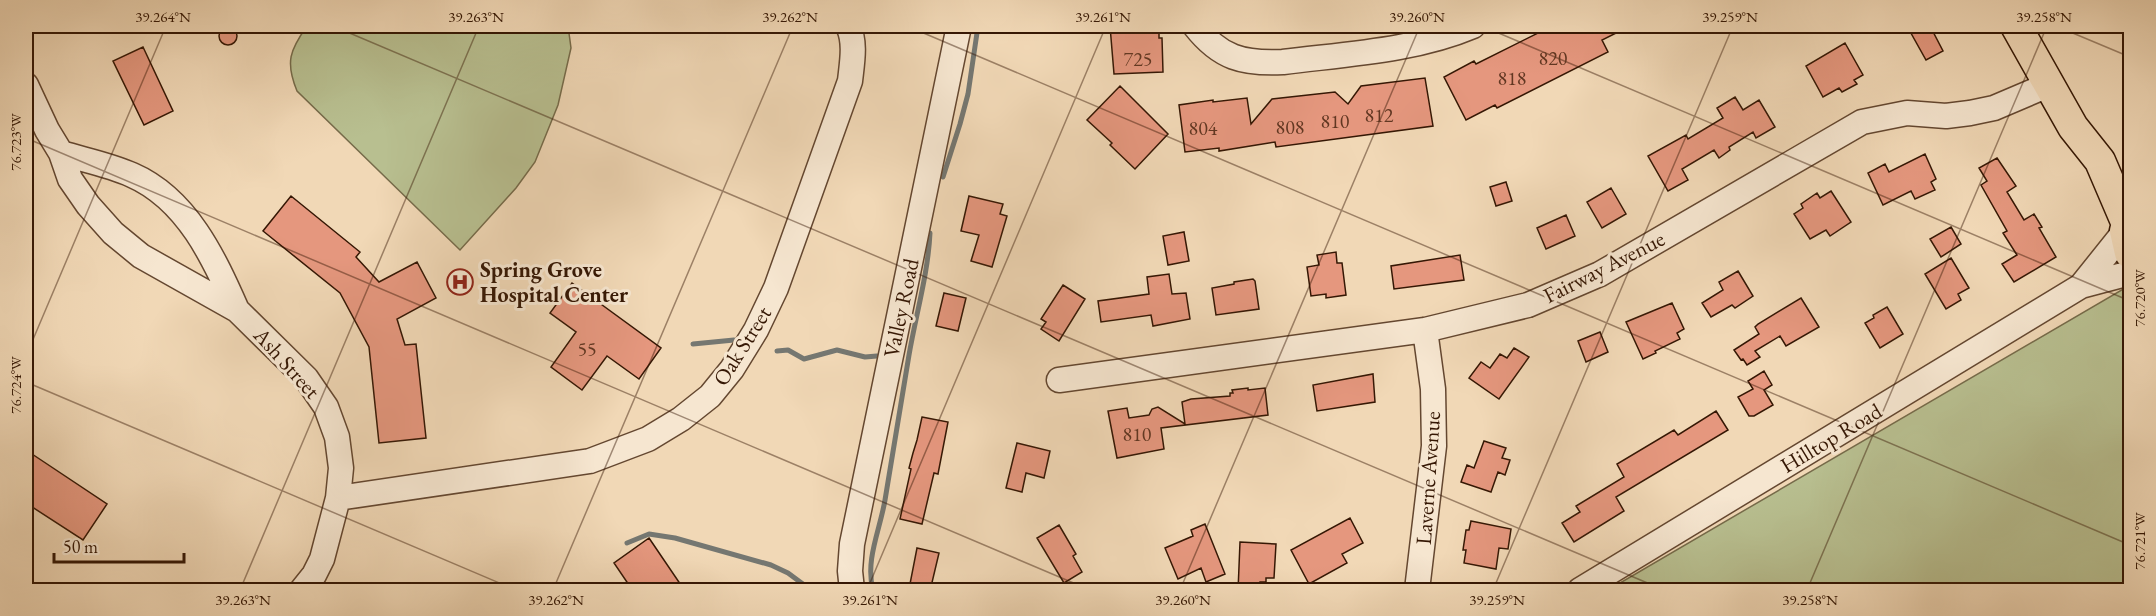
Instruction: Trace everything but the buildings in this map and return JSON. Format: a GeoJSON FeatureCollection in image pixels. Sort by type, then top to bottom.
{"type":"FeatureCollection","features":[{"type":"Feature","properties":{"kind":"main road"},"geometry":{"type":"LineString","coordinates":[[2016,26],[2073,127],[2100,161],[2128,230]]}},
{"type":"Feature","properties":{"kind":"main road"},"geometry":{"type":"LineString","coordinates":[[2100,161],[2130,175]]}},
{"type":"Feature","properties":{"kind":"street","name":"Oak Street"},"geometry":{"type":"LineString","coordinates":[[338,498],[590,461],[648,439],[710,396],[732,369],[756,330],[776,288],[850,81],[853,59],[852,33],[848,26]]}},
{"type":"Feature","properties":{"kind":"street","name":"Valley Road"},"geometry":{"type":"LineString","coordinates":[[852,591],[850,571],[852,544],[959,26]]}},
{"type":"Feature","properties":{"kind":"street"},"geometry":{"type":"LineString","coordinates":[[1195,26],[1204,38],[1222,53],[1262,63],[1419,43],[1473,26]]}},
{"type":"Feature","properties":{"kind":"street","name":"Fairway Avenue"},"geometry":{"type":"LineString","coordinates":[[1059,380],[1425,330],[1528,305],[1600,274],[1862,122],[1907,113],[1946,116],[1970,113],[1994,108],[2048,84]]}},
{"type":"Feature","properties":{"kind":"street","name":"Ash Street"},"geometry":{"type":"LineString","coordinates":[[26,85],[46,130],[61,153],[70,179],[88,205],[113,233],[141,256],[237,310],[306,378],[326,407],[337,437],[341,468],[338,498],[322,558],[314,575],[302,591]]}},
{"type":"Feature","properties":{"kind":"street","name":"Ash Street"},"geometry":{"type":"LineString","coordinates":[[61,153],[131,175],[155,187],[179,210],[200,236],[217,264],[237,310]]}},
{"type":"Feature","properties":{"kind":"street","name":"Hilltop Road"},"geometry":{"type":"LineString","coordinates":[[2081,286],[2128,230]]}},
{"type":"Feature","properties":{"kind":"street","name":"Hilltop Road"},"geometry":{"type":"LineString","coordinates":[[1580,591],[2081,286],[2130,273]]}},
{"type":"Feature","properties":{"kind":"street","name":"Laverne Avenue"},"geometry":{"type":"LineString","coordinates":[[1417,591],[1434,446],[1433,389],[1425,330]]}},
{"type":"Feature","properties":{"kind":"green space"},"geometry":{"type":"Polygon","coordinates":[[[307,26],[568,26],[571,48],[558,105],[535,162],[516,188],[460,250],[297,91],[291,72],[291,57],[293,49],[307,26]]]}},
{"type":"Feature","properties":{"kind":"green space"},"geometry":{"type":"Polygon","coordinates":[[[2125,288],[2130,297],[2130,590],[1608,590],[2125,288]]]}},
{"type":"Feature","properties":{"kind":"waterway"},"geometry":{"type":"LineString","coordinates":[[943,177],[968,94],[978,26]]}},
{"type":"Feature","properties":{"kind":"waterway"},"geometry":{"type":"LineString","coordinates":[[873,590],[872,556],[885,500],[930,233]]}},
{"type":"Feature","properties":{"kind":"waterway"},"geometry":{"type":"LineString","coordinates":[[693,344],[734,340]]}},
{"type":"Feature","properties":{"kind":"waterway"},"geometry":{"type":"LineString","coordinates":[[777,351],[788,350],[804,359],[837,350],[865,357],[877,356]]}},
{"type":"Feature","properties":{"kind":"waterway"},"geometry":{"type":"LineString","coordinates":[[627,543],[649,534],[675,538],[771,565],[788,573],[811,590]]}},
{"type":"Feature","properties":{"kind":"place","name":"Spring Grove Hospital Center"},"geometry":{"type":"Point","coordinates":[460,282]}}]}
